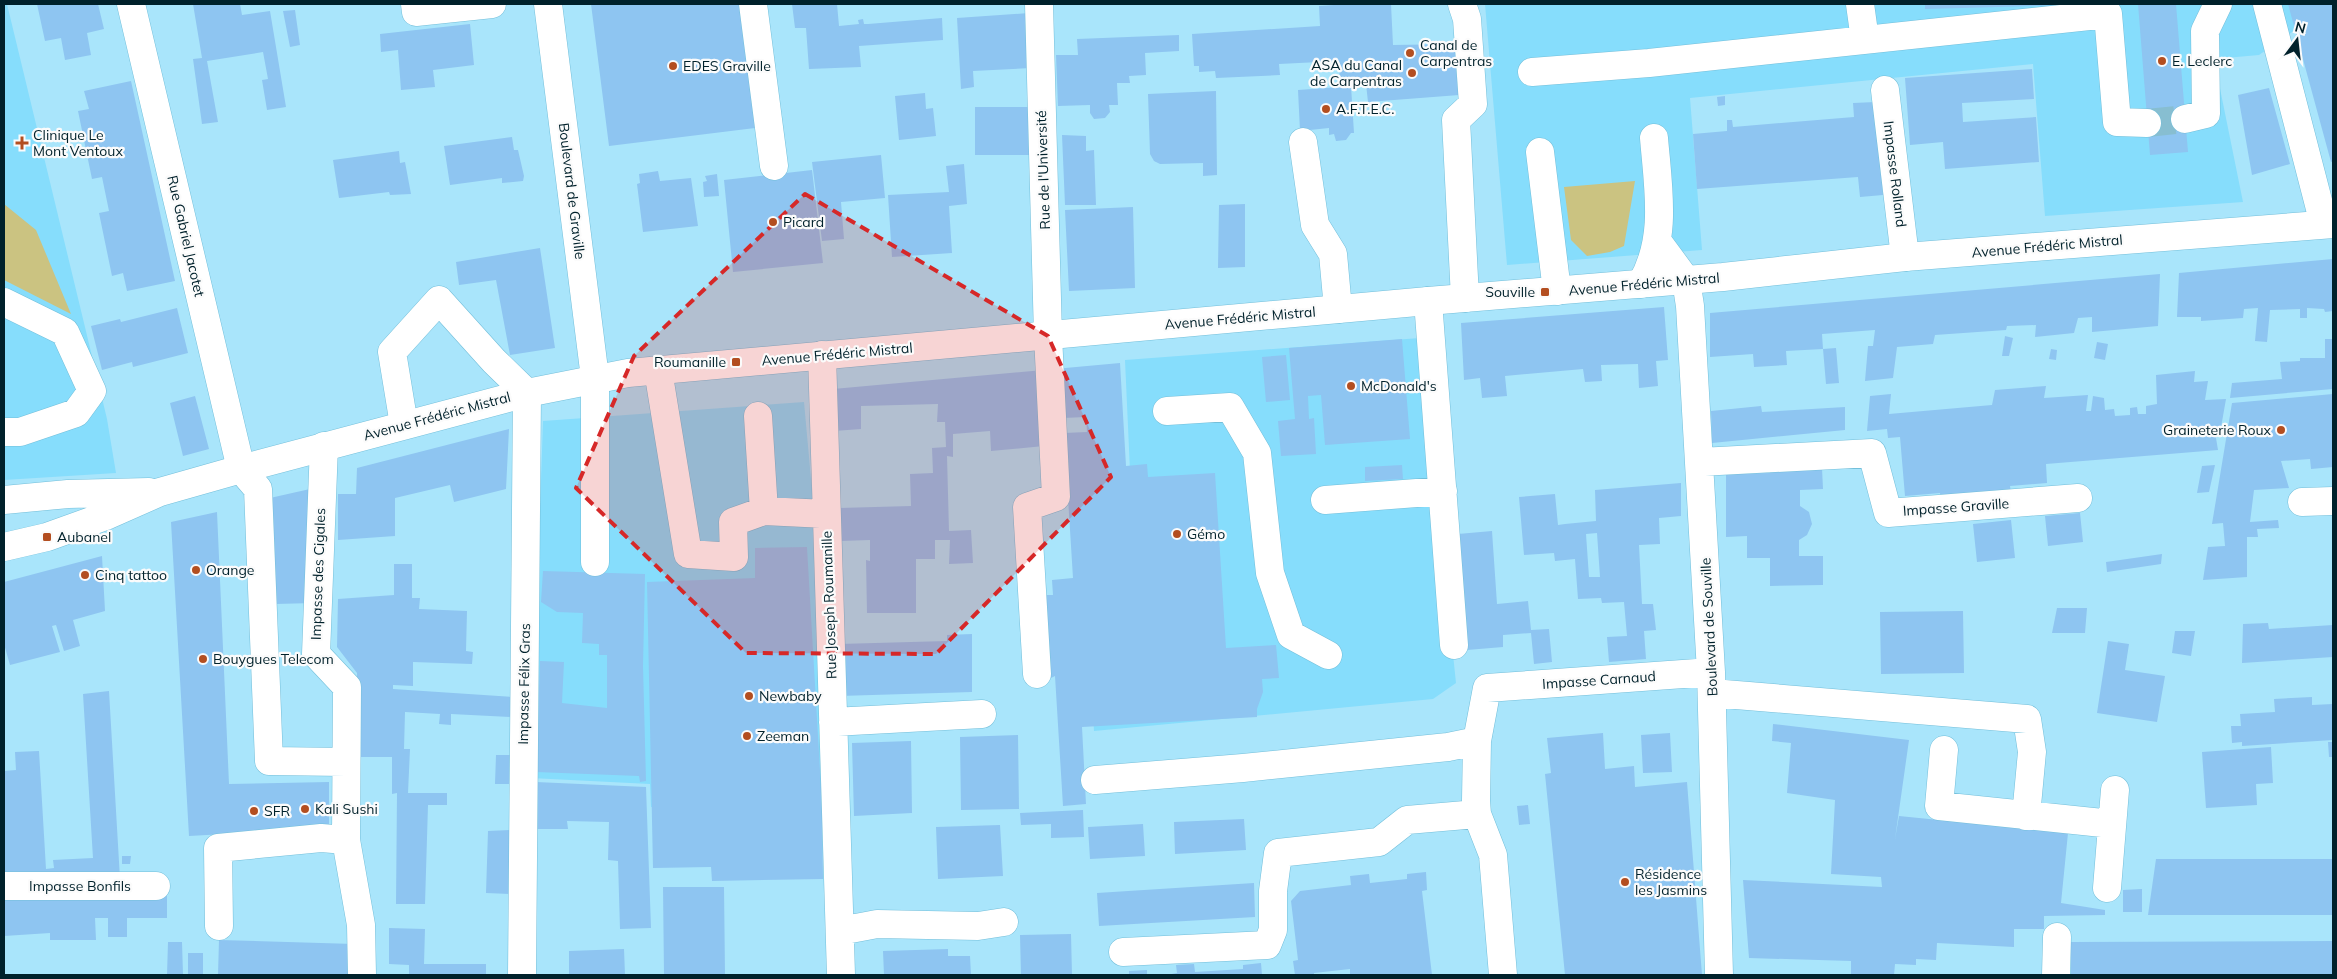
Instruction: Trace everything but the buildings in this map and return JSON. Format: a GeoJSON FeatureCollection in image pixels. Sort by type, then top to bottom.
{"type":"FeatureCollection","features":[{"type":"Feature","properties":{"kind":"street","name":"Rue Gabriel Jacotet"},"geometry":{"type":"LineString","coordinates":[[131,4],[241,469]]}},
{"type":"Feature","properties":{"kind":"street"},"geometry":{"type":"LineString","coordinates":[[415,4],[416,12],[492,4]]}},
{"type":"Feature","properties":{"kind":"street","name":"Boulevard de Graville"},"geometry":{"type":"LineString","coordinates":[[548,4],[596,378],[595,562]]}},
{"type":"Feature","properties":{"kind":"street"},"geometry":{"type":"LineString","coordinates":[[753,4],[774,166]]}},
{"type":"Feature","properties":{"kind":"street","name":"Rue de l'Université"},"geometry":{"type":"LineString","coordinates":[[1038,674],[1027,507],[1056,497],[1048,336],[1039,4]]}},
{"type":"Feature","properties":{"kind":"street"},"geometry":{"type":"LineString","coordinates":[[1462,4],[1467,19],[1473,104],[1456,120],[1465,298]]}},
{"type":"Feature","properties":{"kind":"street"},"geometry":{"type":"LineString","coordinates":[[1860,4],[1865,40]]}},
{"type":"Feature","properties":{"kind":"street"},"geometry":{"type":"LineString","coordinates":[[2185,119],[2206,114],[2205,30],[2218,4]]}},
{"type":"Feature","properties":{"kind":"street"},"geometry":{"type":"LineString","coordinates":[[2267,4],[2329,224]]}},
{"type":"Feature","properties":{"kind":"street"},"geometry":{"type":"LineString","coordinates":[[1532,72],[1649,63],[2108,14],[2117,122],[2147,123]]}},
{"type":"Feature","properties":{"kind":"street","name":"Impasse Rolland"},"geometry":{"type":"LineString","coordinates":[[1885,90],[1905,257]]}},
{"type":"Feature","properties":{"kind":"street"},"geometry":{"type":"LineString","coordinates":[[1641,284],[1653,261],[1658,242],[1660,220],[1654,138]]}},
{"type":"Feature","properties":{"kind":"street"},"geometry":{"type":"LineString","coordinates":[[1303,142],[1315,225],[1332,254],[1338,309]]}},
{"type":"Feature","properties":{"kind":"street"},"geometry":{"type":"LineString","coordinates":[[1540,152],[1557,291]]}},
{"type":"Feature","properties":{"kind":"street","name":"Avenue Frédéric Mistral"},"geometry":{"type":"LineString","coordinates":[[4,547],[47,537],[108,515],[160,492],[404,425],[527,393],[596,378],[658,370],[822,355],[1686,280],[1905,257],[2329,224]]}},
{"type":"Feature","properties":{"kind":"street"},"geometry":{"type":"LineString","coordinates":[[1658,242],[1686,280]]}},
{"type":"Feature","properties":{"kind":"street","name":"Boulevard de Souville"},"geometry":{"type":"LineString","coordinates":[[1686,280],[1690,306],[1712,682],[1720,975]]}},
{"type":"Feature","properties":{"kind":"street"},"geometry":{"type":"LineString","coordinates":[[404,425],[392,352],[439,300],[494,361],[527,393]]}},
{"type":"Feature","properties":{"kind":"street"},"geometry":{"type":"LineString","coordinates":[[1428,301],[1454,645]]}},
{"type":"Feature","properties":{"kind":"street"},"geometry":{"type":"LineString","coordinates":[[4,302],[65,332],[92,391],[76,412],[20,432],[4,432]]}},
{"type":"Feature","properties":{"kind":"street","name":"Rue Joseph Roumanille"},"geometry":{"type":"LineString","coordinates":[[822,355],[841,975]]}},
{"type":"Feature","properties":{"kind":"street"},"geometry":{"type":"LineString","coordinates":[[658,370],[688,554],[734,557],[733,522],[764,511],[826,514]]}},
{"type":"Feature","properties":{"kind":"street","name":"Impasse Félix Gras"},"geometry":{"type":"LineString","coordinates":[[522,975],[527,393]]}},
{"type":"Feature","properties":{"kind":"street"},"geometry":{"type":"LineString","coordinates":[[1167,411],[1230,407],[1257,453],[1270,573],[1291,635],[1328,655]]}},
{"type":"Feature","properties":{"kind":"street"},"geometry":{"type":"LineString","coordinates":[[758,416],[764,511]]}},
{"type":"Feature","properties":{"kind":"street","name":"Impasse des Cigales"},"geometry":{"type":"LineString","coordinates":[[324,446],[316,654],[347,687],[346,840],[360,925],[362,975]]}},
{"type":"Feature","properties":{"kind":"street","name":"Impasse Graville"},"geometry":{"type":"LineString","coordinates":[[1700,462],[1872,453],[1888,513],[2078,498]]}},
{"type":"Feature","properties":{"kind":"street"},"geometry":{"type":"LineString","coordinates":[[241,469],[258,489],[268,761],[346,762]]}},
{"type":"Feature","properties":{"kind":"street"},"geometry":{"type":"LineString","coordinates":[[1325,500],[1443,491]]}},
{"type":"Feature","properties":{"kind":"street","name":"Avenue Frédéric Mistral"},"geometry":{"type":"LineString","coordinates":[[4,500],[68,494],[160,492]]}},
{"type":"Feature","properties":{"kind":"street"},"geometry":{"type":"LineString","coordinates":[[2302,502],[2333,501]]}},
{"type":"Feature","properties":{"kind":"street","name":"Impasse Carnaud"},"geometry":{"type":"LineString","coordinates":[[1477,741],[1487,688],[1712,682],[2027,719],[2032,752],[2026,816]]}},
{"type":"Feature","properties":{"kind":"street"},"geometry":{"type":"LineString","coordinates":[[833,722],[982,714]]}},
{"type":"Feature","properties":{"kind":"street"},"geometry":{"type":"LineString","coordinates":[[1095,780],[1243,768],[1448,746],[1477,741],[1477,814],[1493,855],[1503,975]]}},
{"type":"Feature","properties":{"kind":"street"},"geometry":{"type":"LineString","coordinates":[[1944,750],[1939,806],[2112,824]]}},
{"type":"Feature","properties":{"kind":"street"},"geometry":{"type":"LineString","coordinates":[[2107,888],[2115,790]]}},
{"type":"Feature","properties":{"kind":"street"},"geometry":{"type":"LineString","coordinates":[[1123,952],[1267,945],[1273,930],[1273,891],[1278,853],[1379,842],[1406,820],[1477,814]]}},
{"type":"Feature","properties":{"kind":"street"},"geometry":{"type":"LineString","coordinates":[[219,926],[218,848],[321,838],[346,840]]}},
{"type":"Feature","properties":{"kind":"street","name":"Impasse Bonfils"},"geometry":{"type":"LineString","coordinates":[[4,886],[156,886]]}},
{"type":"Feature","properties":{"kind":"street"},"geometry":{"type":"LineString","coordinates":[[840,930],[876,924],[978,926],[1004,922]]}},
{"type":"Feature","properties":{"kind":"street"},"geometry":{"type":"LineString","coordinates":[[2056,975],[2057,938]]}},
{"type":"Feature","properties":{"kind":"highlighted area"},"geometry":{"type":"Polygon","coordinates":[[[805,194],[1048,336],[1111,477],[936,654],[746,653],[576,488],[634,356],[805,194]]]}},
{"type":"Feature","properties":{"kind":"shaded area"},"geometry":{"type":"Polygon","coordinates":[[[4,4],[7,4],[107,419],[116,473],[4,480],[4,4]]]}},
{"type":"Feature","properties":{"kind":"shaded area"},"geometry":{"type":"Polygon","coordinates":[[[1485,4],[2333,4],[2333,24],[2295,30],[2259,55],[2214,59],[2243,202],[2045,216],[2033,64],[1690,98],[1702,250],[1507,265],[1485,4]]]}},
{"type":"Feature","properties":{"kind":"shaded area"},"geometry":{"type":"Polygon","coordinates":[[[1635,181],[1624,246],[1610,252],[1587,256],[1571,240],[1564,187],[1635,181]]]}},
{"type":"Feature","properties":{"kind":"shaded area"},"geometry":{"type":"Polygon","coordinates":[[[4,204],[36,230],[71,314],[4,280],[4,204]]]}},
{"type":"Feature","properties":{"kind":"shaded area"},"geometry":{"type":"Polygon","coordinates":[[[1420,338],[1456,683],[1433,699],[1094,731],[1080,498],[1131,493],[1125,360],[1420,338]]]}},
{"type":"Feature","properties":{"kind":"shaded area"},"geometry":{"type":"Polygon","coordinates":[[[804,402],[817,545],[827,804],[651,807],[650,784],[531,778],[543,421],[804,402]]]}},
{"type":"Feature","properties":{"kind":"tunnel"},"geometry":{"type":"LineString","coordinates":[[2147,123],[2185,119]]}},
{"type":"Feature","properties":{"kind":"place","name":"Canal de Carpentras"},"geometry":{"type":"Point","coordinates":[1410,53]}},
{"type":"Feature","properties":{"kind":"place","name":"E. Leclerc"},"geometry":{"type":"Point","coordinates":[2162,61]}},
{"type":"Feature","properties":{"kind":"place","name":"EDES Graville"},"geometry":{"type":"Point","coordinates":[673,66]}},
{"type":"Feature","properties":{"kind":"place","name":"ASA du Canal de Carpentras"},"geometry":{"type":"Point","coordinates":[1412,73]}},
{"type":"Feature","properties":{"kind":"place","name":"A.F.T.E.C."},"geometry":{"type":"Point","coordinates":[1326,109]}},
{"type":"Feature","properties":{"kind":"place","name":"Clinique Le Mont Ventoux"},"geometry":{"type":"Point","coordinates":[22,143]}},
{"type":"Feature","properties":{"kind":"place","name":"Picard"},"geometry":{"type":"Point","coordinates":[773,222]}},
{"type":"Feature","properties":{"kind":"place","name":"Souville"},"geometry":{"type":"Point","coordinates":[1545,292]}},
{"type":"Feature","properties":{"kind":"place","name":"Roumanille"},"geometry":{"type":"Point","coordinates":[736,362]}},
{"type":"Feature","properties":{"kind":"place","name":"McDonald's"},"geometry":{"type":"Point","coordinates":[1351,386]}},
{"type":"Feature","properties":{"kind":"place","name":"Graineterie Roux"},"geometry":{"type":"Point","coordinates":[2281,430]}},
{"type":"Feature","properties":{"kind":"place","name":"Gémo"},"geometry":{"type":"Point","coordinates":[1177,534]}},
{"type":"Feature","properties":{"kind":"place","name":"Aubanel"},"geometry":{"type":"Point","coordinates":[47,537]}},
{"type":"Feature","properties":{"kind":"place","name":"Orange"},"geometry":{"type":"Point","coordinates":[196,570]}},
{"type":"Feature","properties":{"kind":"place","name":"Cinq tattoo"},"geometry":{"type":"Point","coordinates":[85,575]}},
{"type":"Feature","properties":{"kind":"place","name":"Bouygues Telecom"},"geometry":{"type":"Point","coordinates":[203,659]}},
{"type":"Feature","properties":{"kind":"place","name":"Newbaby"},"geometry":{"type":"Point","coordinates":[749,696]}},
{"type":"Feature","properties":{"kind":"place","name":"Zeeman"},"geometry":{"type":"Point","coordinates":[747,736]}},
{"type":"Feature","properties":{"kind":"place","name":"Kali Sushi"},"geometry":{"type":"Point","coordinates":[305,809]}},
{"type":"Feature","properties":{"kind":"place","name":"SFR"},"geometry":{"type":"Point","coordinates":[254,811]}},
{"type":"Feature","properties":{"kind":"place","name":"Résidence les Jasmins"},"geometry":{"type":"Point","coordinates":[1625,882]}}]}
